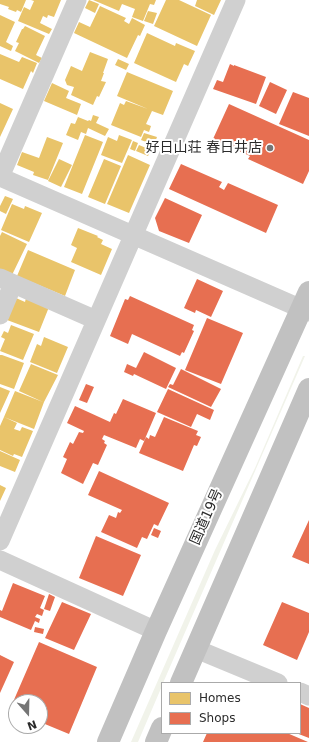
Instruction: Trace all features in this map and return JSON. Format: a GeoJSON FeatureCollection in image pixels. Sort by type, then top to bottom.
{"type":"FeatureCollection","features":[{"type":"Feature","properties":{"kind":"highway","name":"国道19号"},"geometry":{"type":"LineString","coordinates":[[108,742],[156,631],[307,304]]}},
{"type":"Feature","properties":{"kind":"highway"},"geometry":{"type":"LineString","coordinates":[[181,682],[309,389]]}},
{"type":"Feature","properties":{"kind":"highway"},"geometry":{"type":"LineString","coordinates":[[156,742],[161,730]]}},
{"type":"Feature","properties":{"kind":"street"},"geometry":{"type":"LineString","coordinates":[[77,0],[0,177],[133,235],[307,304]]}},
{"type":"Feature","properties":{"kind":"street"},"geometry":{"type":"LineString","coordinates":[[0,541],[236,0]]}},
{"type":"Feature","properties":{"kind":"street"},"geometry":{"type":"LineString","coordinates":[[0,315],[7,281],[96,320]]}},
{"type":"Feature","properties":{"kind":"street"},"geometry":{"type":"LineString","coordinates":[[0,560],[156,631]]}},
{"type":"Feature","properties":{"kind":"street"},"geometry":{"type":"LineString","coordinates":[[196,649],[276,682]]}},
{"type":"Feature","properties":{"kind":"shaded area"},"geometry":{"type":"Polygon","coordinates":[[[303,356],[305,356],[163,682],[161,682],[161,688],[138,742],[131,742],[215,550],[255,468],[303,356]]]}},
{"type":"Feature","properties":{"kind":"building: Homes"},"geometry":{"type":"Polygon","coordinates":[[[0,0],[26,0],[21,12],[17,10],[16,12],[8,9],[9,7],[0,4],[0,0]]]}},
{"type":"Feature","properties":{"kind":"building: Homes"},"geometry":{"type":"Polygon","coordinates":[[[31,0],[61,0],[54,17],[48,15],[47,18],[43,16],[40,23],[52,29],[49,34],[18,21],[24,7],[30,10],[34,1],[31,0]]]}},
{"type":"Feature","properties":{"kind":"building: Homes"},"geometry":{"type":"Polygon","coordinates":[[[89,0],[99,4],[95,13],[85,8],[89,0]]]}},
{"type":"Feature","properties":{"kind":"building: Homes"},"geometry":{"type":"Polygon","coordinates":[[[93,0],[156,0],[154,5],[150,4],[143,21],[132,17],[135,9],[122,4],[119,11],[93,0]]]}},
{"type":"Feature","properties":{"kind":"building: Homes"},"geometry":{"type":"Polygon","coordinates":[[[166,0],[179,0],[211,15],[197,46],[154,26],[166,0]]]}},
{"type":"Feature","properties":{"kind":"building: Homes"},"geometry":{"type":"Polygon","coordinates":[[[197,0],[221,0],[214,15],[195,6],[197,0]]]}},
{"type":"Feature","properties":{"kind":"building: Homes"},"geometry":{"type":"Polygon","coordinates":[[[100,6],[126,18],[124,21],[129,24],[132,18],[145,25],[140,36],[138,35],[127,58],[74,33],[79,22],[90,27],[100,6]]]}},
{"type":"Feature","properties":{"kind":"building: Homes"},"geometry":{"type":"Polygon","coordinates":[[[148,11],[157,13],[153,24],[144,21],[148,11]]]}},
{"type":"Feature","properties":{"kind":"building: Homes"},"geometry":{"type":"Polygon","coordinates":[[[0,15],[15,22],[6,42],[13,46],[11,51],[0,46],[0,15]]]}},
{"type":"Feature","properties":{"kind":"building: Homes"},"geometry":{"type":"Polygon","coordinates":[[[25,26],[45,36],[36,55],[42,58],[39,63],[15,51],[19,43],[16,42],[25,26]]]}},
{"type":"Feature","properties":{"kind":"building: Homes"},"geometry":{"type":"Polygon","coordinates":[[[147,33],[175,46],[176,43],[195,51],[188,66],[184,64],[176,82],[134,63],[147,33]]]}},
{"type":"Feature","properties":{"kind":"building: Homes"},"geometry":{"type":"Polygon","coordinates":[[[90,52],[108,59],[101,81],[106,82],[99,97],[97,96],[93,105],[71,95],[74,87],[67,85],[65,80],[71,66],[82,71],[90,52]]]}},
{"type":"Feature","properties":{"kind":"building: Homes"},"geometry":{"type":"Polygon","coordinates":[[[0,54],[19,62],[22,57],[37,63],[33,73],[31,71],[23,89],[0,79],[0,54]]]}},
{"type":"Feature","properties":{"kind":"building: Homes"},"geometry":{"type":"Polygon","coordinates":[[[118,59],[129,64],[126,70],[115,65],[118,59]]]}},
{"type":"Feature","properties":{"kind":"building: Homes"},"geometry":{"type":"Polygon","coordinates":[[[127,72],[173,91],[163,115],[152,111],[146,124],[151,126],[149,132],[144,130],[141,137],[111,125],[120,103],[124,105],[126,101],[148,109],[117,96],[127,72]]]}},
{"type":"Feature","properties":{"kind":"building: Homes"},"geometry":{"type":"Polygon","coordinates":[[[52,83],[69,91],[66,98],[81,104],[77,115],[44,101],[52,83]]]}},
{"type":"Feature","properties":{"kind":"building: Homes"},"geometry":{"type":"Polygon","coordinates":[[[0,103],[13,109],[0,137],[0,103]]]}},
{"type":"Feature","properties":{"kind":"building: Homes"},"geometry":{"type":"Polygon","coordinates":[[[93,115],[99,117],[96,123],[109,129],[105,136],[88,128],[86,134],[81,132],[78,140],[66,135],[71,123],[75,124],[78,117],[91,121],[93,115]]]}},
{"type":"Feature","properties":{"kind":"building: Homes"},"geometry":{"type":"Polygon","coordinates":[[[144,133],[157,137],[154,145],[141,140],[144,133]]]}},
{"type":"Feature","properties":{"kind":"building: Homes"},"geometry":{"type":"Polygon","coordinates":[[[85,135],[103,142],[82,194],[64,187],[85,135]]]}},
{"type":"Feature","properties":{"kind":"building: Homes"},"geometry":{"type":"Polygon","coordinates":[[[119,135],[132,140],[122,163],[101,155],[108,137],[117,141],[119,135]]]}},
{"type":"Feature","properties":{"kind":"building: Homes"},"geometry":{"type":"Polygon","coordinates":[[[47,137],[63,143],[48,180],[33,175],[34,172],[17,165],[22,152],[39,158],[47,137]]]}},
{"type":"Feature","properties":{"kind":"building: Homes"},"geometry":{"type":"Polygon","coordinates":[[[133,141],[138,143],[135,151],[130,149],[133,141]]]}},
{"type":"Feature","properties":{"kind":"building: Homes"},"geometry":{"type":"Polygon","coordinates":[[[139,145],[151,150],[148,156],[136,151],[139,145]]]}},
{"type":"Feature","properties":{"kind":"building: Homes"},"geometry":{"type":"Polygon","coordinates":[[[128,155],[150,165],[129,213],[107,204],[128,155]]]}},
{"type":"Feature","properties":{"kind":"building: Homes"},"geometry":{"type":"Polygon","coordinates":[[[59,159],[72,165],[61,187],[48,181],[59,159]]]}},
{"type":"Feature","properties":{"kind":"building: Homes"},"geometry":{"type":"Polygon","coordinates":[[[104,159],[121,166],[105,204],[88,197],[104,159]]]}},
{"type":"Feature","properties":{"kind":"building: Homes"},"geometry":{"type":"Polygon","coordinates":[[[5,196],[13,199],[6,214],[0,211],[0,206],[5,196]]]}},
{"type":"Feature","properties":{"kind":"building: Homes"},"geometry":{"type":"Polygon","coordinates":[[[12,204],[24,209],[25,206],[42,213],[29,242],[1,230],[12,204]]]}},
{"type":"Feature","properties":{"kind":"building: Homes"},"geometry":{"type":"Polygon","coordinates":[[[78,228],[98,236],[97,237],[103,240],[101,244],[112,249],[101,275],[71,262],[77,248],[71,245],[78,228]]]}},
{"type":"Feature","properties":{"kind":"building: Homes"},"geometry":{"type":"Polygon","coordinates":[[[2,232],[27,244],[12,275],[0,270],[0,236],[2,232]]]}},
{"type":"Feature","properties":{"kind":"building: Homes"},"geometry":{"type":"Polygon","coordinates":[[[28,250],[75,270],[65,296],[17,276],[28,250]]]}},
{"type":"Feature","properties":{"kind":"building: Homes"},"geometry":{"type":"Polygon","coordinates":[[[16,298],[25,302],[26,298],[49,307],[39,332],[7,320],[16,298]]]}},
{"type":"Feature","properties":{"kind":"building: Homes"},"geometry":{"type":"Polygon","coordinates":[[[11,325],[34,334],[23,360],[0,351],[5,339],[1,337],[4,331],[8,333],[11,325]]]}},
{"type":"Feature","properties":{"kind":"building: Homes"},"geometry":{"type":"Polygon","coordinates":[[[44,337],[68,347],[57,373],[30,362],[37,344],[41,346],[44,337]]]}},
{"type":"Feature","properties":{"kind":"building: Homes"},"geometry":{"type":"Polygon","coordinates":[[[0,355],[24,363],[14,389],[0,384],[0,355]]]}},
{"type":"Feature","properties":{"kind":"building: Homes"},"geometry":{"type":"Polygon","coordinates":[[[31,364],[58,375],[44,402],[34,429],[4,417],[15,391],[43,402],[19,391],[31,364]]]}},
{"type":"Feature","properties":{"kind":"building: Homes"},"geometry":{"type":"Polygon","coordinates":[[[0,387],[10,391],[0,413],[0,387]]]}},
{"type":"Feature","properties":{"kind":"building: Homes"},"geometry":{"type":"Polygon","coordinates":[[[4,417],[17,423],[14,429],[20,431],[22,427],[33,431],[22,457],[14,454],[13,456],[0,450],[0,426],[4,417]]]}},
{"type":"Feature","properties":{"kind":"building: Homes"},"geometry":{"type":"Polygon","coordinates":[[[0,451],[20,460],[15,472],[0,466],[0,451]]]}},
{"type":"Feature","properties":{"kind":"building: Homes"},"geometry":{"type":"Polygon","coordinates":[[[0,485],[6,488],[0,501],[0,485]]]}},
{"type":"Feature","properties":{"kind":"building: Shops"},"geometry":{"type":"Polygon","coordinates":[[[230,64],[266,77],[256,104],[213,89],[217,80],[223,82],[230,64]]]}},
{"type":"Feature","properties":{"kind":"building: Shops"},"geometry":{"type":"Polygon","coordinates":[[[270,82],[287,90],[276,114],[259,106],[270,82]]]}},
{"type":"Feature","properties":{"kind":"building: Shops"},"geometry":{"type":"Polygon","coordinates":[[[293,92],[309,98],[309,136],[279,124],[293,92]]]}},
{"type":"Feature","properties":{"kind":"building: Shops","name":"好日山荘 春日井店"},"geometry":{"type":"Polygon","coordinates":[[[229,104],[309,140],[309,171],[303,184],[248,159],[250,156],[213,139],[229,104]]]}},
{"type":"Feature","properties":{"kind":"building: Shops"},"geometry":{"type":"Polygon","coordinates":[[[181,164],[222,182],[219,187],[224,190],[228,183],[278,205],[266,233],[169,189],[181,164]]]}},
{"type":"Feature","properties":{"kind":"building: Shops"},"geometry":{"type":"Polygon","coordinates":[[[165,198],[202,215],[189,243],[159,231],[155,218],[165,198]]]}},
{"type":"Feature","properties":{"kind":"building: Shops"},"geometry":{"type":"Polygon","coordinates":[[[197,279],[223,291],[211,317],[196,310],[195,313],[184,308],[197,279]]]}},
{"type":"Feature","properties":{"kind":"building: Shops"},"geometry":{"type":"Polygon","coordinates":[[[130,296],[194,325],[192,330],[194,331],[184,353],[182,352],[180,356],[132,334],[128,344],[110,336],[125,299],[128,300],[130,296]]]}},
{"type":"Feature","properties":{"kind":"building: Shops"},"geometry":{"type":"Polygon","coordinates":[[[207,318],[243,333],[221,384],[185,370],[207,318]]]}},
{"type":"Feature","properties":{"kind":"building: Shops"},"geometry":{"type":"Polygon","coordinates":[[[144,352],[176,368],[166,389],[134,374],[133,376],[124,372],[127,364],[136,368],[144,352]]]}},
{"type":"Feature","properties":{"kind":"building: Shops"},"geometry":{"type":"Polygon","coordinates":[[[181,369],[221,389],[211,407],[168,387],[170,384],[173,385],[181,369]]]}},
{"type":"Feature","properties":{"kind":"building: Shops"},"geometry":{"type":"Polygon","coordinates":[[[86,384],[94,387],[87,403],[79,400],[86,384]]]}},
{"type":"Feature","properties":{"kind":"building: Shops"},"geometry":{"type":"Polygon","coordinates":[[[168,389],[214,410],[210,420],[197,414],[191,427],[157,412],[168,389]]]}},
{"type":"Feature","properties":{"kind":"building: Shops"},"geometry":{"type":"Polygon","coordinates":[[[123,399],[156,413],[144,441],[140,439],[136,448],[104,435],[102,439],[107,445],[98,465],[93,463],[83,484],[61,473],[67,459],[63,457],[70,442],[73,444],[79,432],[83,433],[84,431],[67,423],[75,406],[110,422],[114,413],[116,414],[123,399]]]}},
{"type":"Feature","properties":{"kind":"building: Shops"},"geometry":{"type":"Polygon","coordinates":[[[164,417],[198,431],[196,435],[201,437],[197,446],[194,445],[183,471],[139,453],[146,437],[149,439],[150,435],[155,437],[164,417]]]}},
{"type":"Feature","properties":{"kind":"building: Shops"},"geometry":{"type":"Polygon","coordinates":[[[99,471],[169,503],[158,526],[154,524],[147,539],[142,537],[137,548],[101,532],[109,515],[116,518],[118,512],[120,513],[122,510],[88,495],[99,471]]]}},
{"type":"Feature","properties":{"kind":"building: Shops"},"geometry":{"type":"Polygon","coordinates":[[[309,520],[309,564],[292,557],[309,520]]]}},
{"type":"Feature","properties":{"kind":"building: Shops"},"geometry":{"type":"Polygon","coordinates":[[[154,528],[161,531],[158,538],[151,535],[154,528]]]}},
{"type":"Feature","properties":{"kind":"building: Shops"},"geometry":{"type":"Polygon","coordinates":[[[96,536],[141,555],[123,596],[79,578],[96,536]]]}},
{"type":"Feature","properties":{"kind":"building: Shops"},"geometry":{"type":"Polygon","coordinates":[[[13,583],[45,596],[40,608],[44,610],[42,616],[37,614],[35,617],[40,619],[39,623],[35,621],[31,630],[0,617],[0,610],[2,611],[13,583]]]}},
{"type":"Feature","properties":{"kind":"building: Shops"},"geometry":{"type":"Polygon","coordinates":[[[49,594],[55,597],[50,611],[44,609],[49,594]]]}},
{"type":"Feature","properties":{"kind":"building: Shops"},"geometry":{"type":"Polygon","coordinates":[[[62,602],[91,614],[74,650],[45,638],[62,602]]]}},
{"type":"Feature","properties":{"kind":"building: Shops"},"geometry":{"type":"Polygon","coordinates":[[[282,602],[309,613],[309,632],[297,660],[263,645],[282,602]]]}},
{"type":"Feature","properties":{"kind":"building: Shops"},"geometry":{"type":"Polygon","coordinates":[[[35,627],[44,629],[43,634],[34,632],[35,627]]]}},
{"type":"Feature","properties":{"kind":"building: Shops"},"geometry":{"type":"Polygon","coordinates":[[[39,642],[97,667],[69,734],[48,725],[48,694],[16,694],[39,642]]]}},
{"type":"Feature","properties":{"kind":"building: Shops"},"geometry":{"type":"Polygon","coordinates":[[[0,655],[14,662],[0,693],[0,655]]]}},
{"type":"Feature","properties":{"kind":"building: Shops"},"geometry":{"type":"Polygon","coordinates":[[[301,704],[309,708],[309,738],[299,734],[301,734],[301,704]]]}},
{"type":"Feature","properties":{"kind":"building: Shops"},"geometry":{"type":"Polygon","coordinates":[[[207,734],[289,734],[308,742],[203,742],[207,734]]]}},
{"type":"Feature","properties":{"kind":"place","name":"好日山荘 春日井店"},"geometry":{"type":"Point","coordinates":[270,148]}}]}
